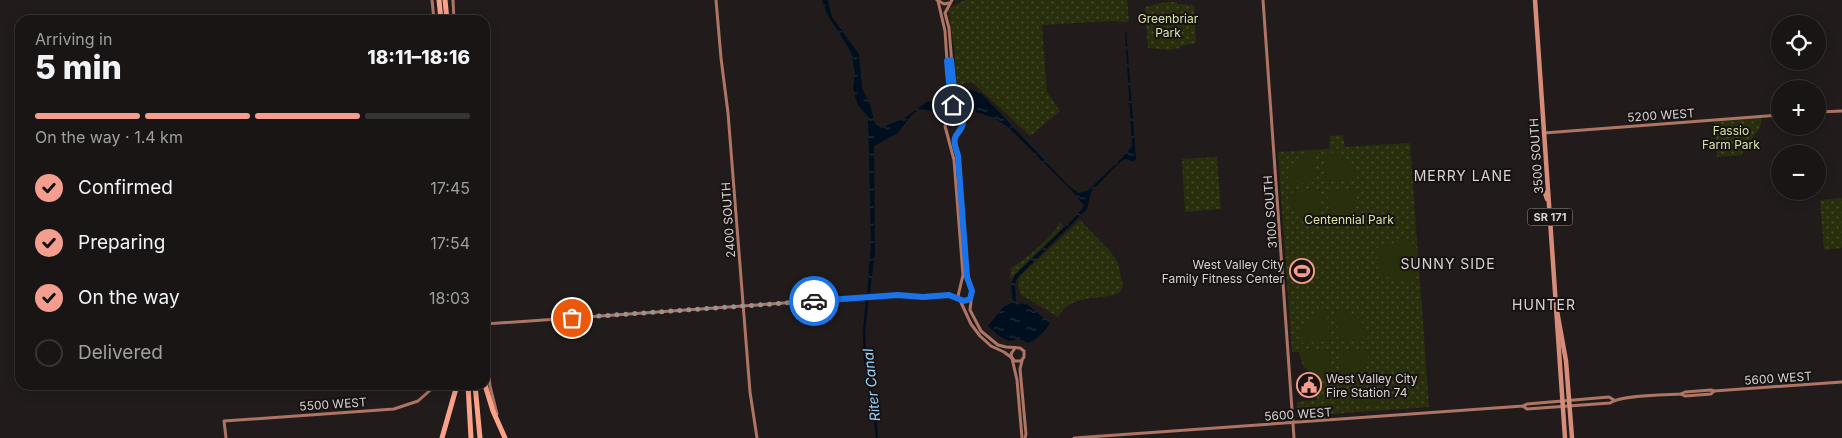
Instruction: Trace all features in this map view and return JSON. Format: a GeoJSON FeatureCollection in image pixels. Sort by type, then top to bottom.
{"type":"FeatureCollection","features":[{"type":"Feature","properties":{"kind":"highway"},"geometry":{"type":"LineString","coordinates":[[439,0],[440,15]]}},
{"type":"Feature","properties":{"kind":"highway"},"geometry":{"type":"LineString","coordinates":[[445,0],[446,15]]}},
{"type":"Feature","properties":{"kind":"highway"},"geometry":{"type":"LineString","coordinates":[[442,438],[456,390]]}},
{"type":"Feature","properties":{"kind":"highway"},"geometry":{"type":"LineString","coordinates":[[467,390],[470,438]]}},
{"type":"Feature","properties":{"kind":"highway"},"geometry":{"type":"LineString","coordinates":[[474,390],[479,438]]}},
{"type":"Feature","properties":{"kind":"highway"},"geometry":{"type":"LineString","coordinates":[[487,390],[493,411],[505,438]]}},
{"type":"Feature","properties":{"kind":"main road","name":"3500 SOUTH"},"geometry":{"type":"LineString","coordinates":[[1535,0],[1557,311],[1566,357],[1572,438]]}},
{"type":"Feature","properties":{"kind":"main road"},"geometry":{"type":"LineString","coordinates":[[1541,190],[1545,193],[1549,206]]}},
{"type":"Feature","properties":{"kind":"main road","name":"3500 SOUTH"},"geometry":{"type":"LineString","coordinates":[[1557,311],[1565,438]]}},
{"type":"Feature","properties":{"kind":"street"},"geometry":{"type":"LineString","coordinates":[[432,0],[434,15]]}},
{"type":"Feature","properties":{"kind":"street"},"geometry":{"type":"LineString","coordinates":[[453,0],[454,15]]}},
{"type":"Feature","properties":{"kind":"street","name":"2400 SOUTH"},"geometry":{"type":"LineString","coordinates":[[716,0],[728,113],[751,400],[757,438]]}},
{"type":"Feature","properties":{"kind":"street"},"geometry":{"type":"LineString","coordinates":[[938,0],[944,4],[952,1]]}},
{"type":"Feature","properties":{"kind":"street"},"geometry":{"type":"LineString","coordinates":[[938,0],[962,127],[954,142],[958,156],[967,277],[972,296],[969,308],[981,331],[996,344],[1024,351],[1025,355],[1020,369],[1026,426],[1024,438]]}},
{"type":"Feature","properties":{"kind":"street","name":"3100 SOUTH"},"geometry":{"type":"LineString","coordinates":[[1263,0],[1294,438]]}},
{"type":"Feature","properties":{"kind":"street"},"geometry":{"type":"LineString","coordinates":[[952,1],[945,13],[949,26],[950,94],[953,107],[946,122],[946,128],[954,162],[963,276],[959,290],[960,299],[970,321],[980,336],[991,346],[1005,352],[1017,362],[1022,360]]}},
{"type":"Feature","properties":{"kind":"street"},"geometry":{"type":"LineString","coordinates":[[1826,111],[1842,110]]}},
{"type":"Feature","properties":{"kind":"street"},"geometry":{"type":"LineString","coordinates":[[948,118],[955,116],[961,119]]}},
{"type":"Feature","properties":{"kind":"street","name":"5200 WEST"},"geometry":{"type":"LineString","coordinates":[[1544,133],[1771,116]]}},
{"type":"Feature","properties":{"kind":"street"},"geometry":{"type":"LineString","coordinates":[[946,128],[952,133],[958,132]]}},
{"type":"Feature","properties":{"kind":"street"},"geometry":{"type":"LineString","coordinates":[[490,324],[898,295],[923,297],[947,295],[965,287],[971,290]]}},
{"type":"Feature","properties":{"kind":"street"},"geometry":{"type":"LineString","coordinates":[[947,295],[968,300],[972,296]]}},
{"type":"Feature","properties":{"kind":"street"},"geometry":{"type":"LineString","coordinates":[[1016,348],[1012,351],[1012,358],[1017,380],[1024,438]]}},
{"type":"Feature","properties":{"kind":"street"},"geometry":{"type":"LineString","coordinates":[[490,377],[493,399],[505,438]]}},
{"type":"Feature","properties":{"kind":"street","name":"5600 WEST"},"geometry":{"type":"LineString","coordinates":[[1074,438],[1522,406],[1526,404],[1610,403],[1614,400],[1681,394],[1703,390],[1714,391],[1842,382]]}},
{"type":"Feature","properties":{"kind":"street","name":"5500 WEST"},"geometry":{"type":"LineString","coordinates":[[226,438],[224,421],[394,409],[418,400],[430,390]]}},
{"type":"Feature","properties":{"kind":"green space"},"geometry":{"type":"Polygon","coordinates":[[[965,0],[1127,0],[1129,22],[1112,21],[1042,25],[1047,92],[1060,111],[1030,136],[972,82],[957,85],[954,46],[948,9],[965,0]]]}},
{"type":"Feature","properties":{"kind":"green space","name":"Greenbriar Park"},"geometry":{"type":"Polygon","coordinates":[[[1167,2],[1194,5],[1196,43],[1168,50],[1148,48],[1145,7],[1167,2]]]}},
{"type":"Feature","properties":{"kind":"green space","name":"Fassio Farm Park"},"geometry":{"type":"Polygon","coordinates":[[[1761,118],[1760,128],[1746,145],[1742,155],[1717,157],[1714,122],[1761,118]]]}},
{"type":"Feature","properties":{"kind":"green space","name":"Centennial Park"},"geometry":{"type":"Polygon","coordinates":[[[1343,135],[1345,147],[1410,143],[1429,407],[1301,416],[1298,414],[1297,402],[1317,400],[1315,377],[1303,366],[1299,352],[1292,352],[1278,152],[1329,149],[1330,136],[1343,135]]]}},
{"type":"Feature","properties":{"kind":"green space"},"geometry":{"type":"Polygon","coordinates":[[[1315,151],[1317,182],[1287,184],[1289,172],[1298,158],[1315,151]]]}},
{"type":"Feature","properties":{"kind":"green space"},"geometry":{"type":"Polygon","coordinates":[[[1324,151],[1346,159],[1353,167],[1357,179],[1326,181],[1324,151]]]}},
{"type":"Feature","properties":{"kind":"green space"},"geometry":{"type":"Polygon","coordinates":[[[1217,157],[1221,209],[1185,212],[1182,159],[1217,157]]]}},
{"type":"Feature","properties":{"kind":"green space"},"geometry":{"type":"Polygon","coordinates":[[[1358,188],[1356,200],[1350,210],[1342,217],[1330,221],[1327,191],[1358,188]]]}},
{"type":"Feature","properties":{"kind":"green space"},"geometry":{"type":"Polygon","coordinates":[[[1318,191],[1320,222],[1308,220],[1298,214],[1287,193],[1318,191]]]}},
{"type":"Feature","properties":{"kind":"green space"},"geometry":{"type":"Polygon","coordinates":[[[1842,198],[1842,248],[1824,250],[1820,200],[1842,198]]]}},
{"type":"Feature","properties":{"kind":"green space"},"geometry":{"type":"Polygon","coordinates":[[[1080,220],[1110,251],[1118,263],[1123,286],[1120,292],[1114,295],[1083,300],[1069,305],[1058,317],[1020,294],[1018,284],[1020,276],[1080,220]]]}},
{"type":"Feature","properties":{"kind":"green space"},"geometry":{"type":"Polygon","coordinates":[[[1060,222],[1063,226],[1060,230],[1010,279],[1012,271],[1010,269],[1045,241],[1060,222]]]}},
{"type":"Feature","properties":{"kind":"green space"},"geometry":{"type":"Polygon","coordinates":[[[1412,238],[1416,282],[1379,276],[1377,248],[1412,238]]]}},
{"type":"Feature","properties":{"kind":"green space"},"geometry":{"type":"Polygon","coordinates":[[[1336,309],[1353,314],[1358,318],[1367,332],[1368,338],[1338,340],[1336,309]]]}},
{"type":"Feature","properties":{"kind":"green space"},"geometry":{"type":"Polygon","coordinates":[[[1327,310],[1329,341],[1298,343],[1300,331],[1306,321],[1315,314],[1327,310]]]}},
{"type":"Feature","properties":{"kind":"green space"},"geometry":{"type":"Polygon","coordinates":[[[1339,349],[1369,349],[1367,361],[1361,370],[1347,379],[1341,380],[1339,349]]]}},
{"type":"Feature","properties":{"kind":"green space"},"geometry":{"type":"Polygon","coordinates":[[[1329,350],[1332,381],[1314,376],[1307,369],[1299,352],[1329,350]]]}},
{"type":"Feature","properties":{"kind":"green space"},"geometry":{"type":"Polygon","coordinates":[[[1369,387],[1371,389],[1375,388],[1378,391],[1381,400],[1374,405],[1355,404],[1356,400],[1353,397],[1358,390],[1363,391],[1369,387]]]}},
{"type":"Feature","properties":{"kind":"water"},"geometry":{"type":"Polygon","coordinates":[[[822,0],[828,0],[832,17],[859,54],[862,88],[870,104],[876,125],[882,127],[903,119],[928,101],[947,99],[970,90],[977,91],[984,96],[1069,186],[1079,193],[1087,191],[1132,146],[1126,28],[1136,159],[1133,162],[1127,159],[1123,160],[1116,166],[1091,192],[1087,209],[1017,278],[1015,284],[1016,302],[1028,305],[1050,323],[1044,332],[1029,343],[1018,339],[1009,341],[999,336],[988,326],[1003,307],[1013,302],[1011,284],[1015,275],[1084,206],[1072,191],[1008,127],[994,118],[976,112],[969,100],[964,97],[943,102],[932,111],[919,109],[910,117],[898,133],[874,146],[875,253],[870,293],[867,294],[871,243],[868,117],[858,105],[855,97],[853,88],[855,74],[851,52],[827,14],[822,0]]]}},
{"type":"Feature","properties":{"kind":"waterway","name":"Riter Canal"},"geometry":{"type":"LineString","coordinates":[[867,301],[864,332],[865,361],[874,405],[877,438]]}},
{"type":"Feature","properties":{"kind":"way so far"},"geometry":{"type":"LineString","coordinates":[[572,318],[814,301]]}},
{"type":"Feature","properties":{"kind":"place","name":"West Valley City Family Fitness Center"},"geometry":{"type":"Point","coordinates":[1302,271]}},
{"type":"Feature","properties":{"kind":"place","name":"West Valley City Fire Station 74"},"geometry":{"type":"Point","coordinates":[1309,385]}},
{"type":"Feature","properties":{"kind":"district","name":"MERRY LANE"},"geometry":{"type":"Point","coordinates":[1463,175]}},
{"type":"Feature","properties":{"kind":"district","name":"SUNNY SIDE"},"geometry":{"type":"Point","coordinates":[1448,263]}},
{"type":"Feature","properties":{"kind":"district","name":"HUNTER"},"geometry":{"type":"Point","coordinates":[1544,304]}},
{"type":"Feature","properties":{"kind":"route"},"geometry":{"type":"LineString","coordinates":[[814,301],[898,295],[923,297],[949,295],[964,301],[970,299],[972,291],[967,277],[958,156],[954,142],[963,123],[954,89],[951,60],[947,61],[953,105]]}}]}
